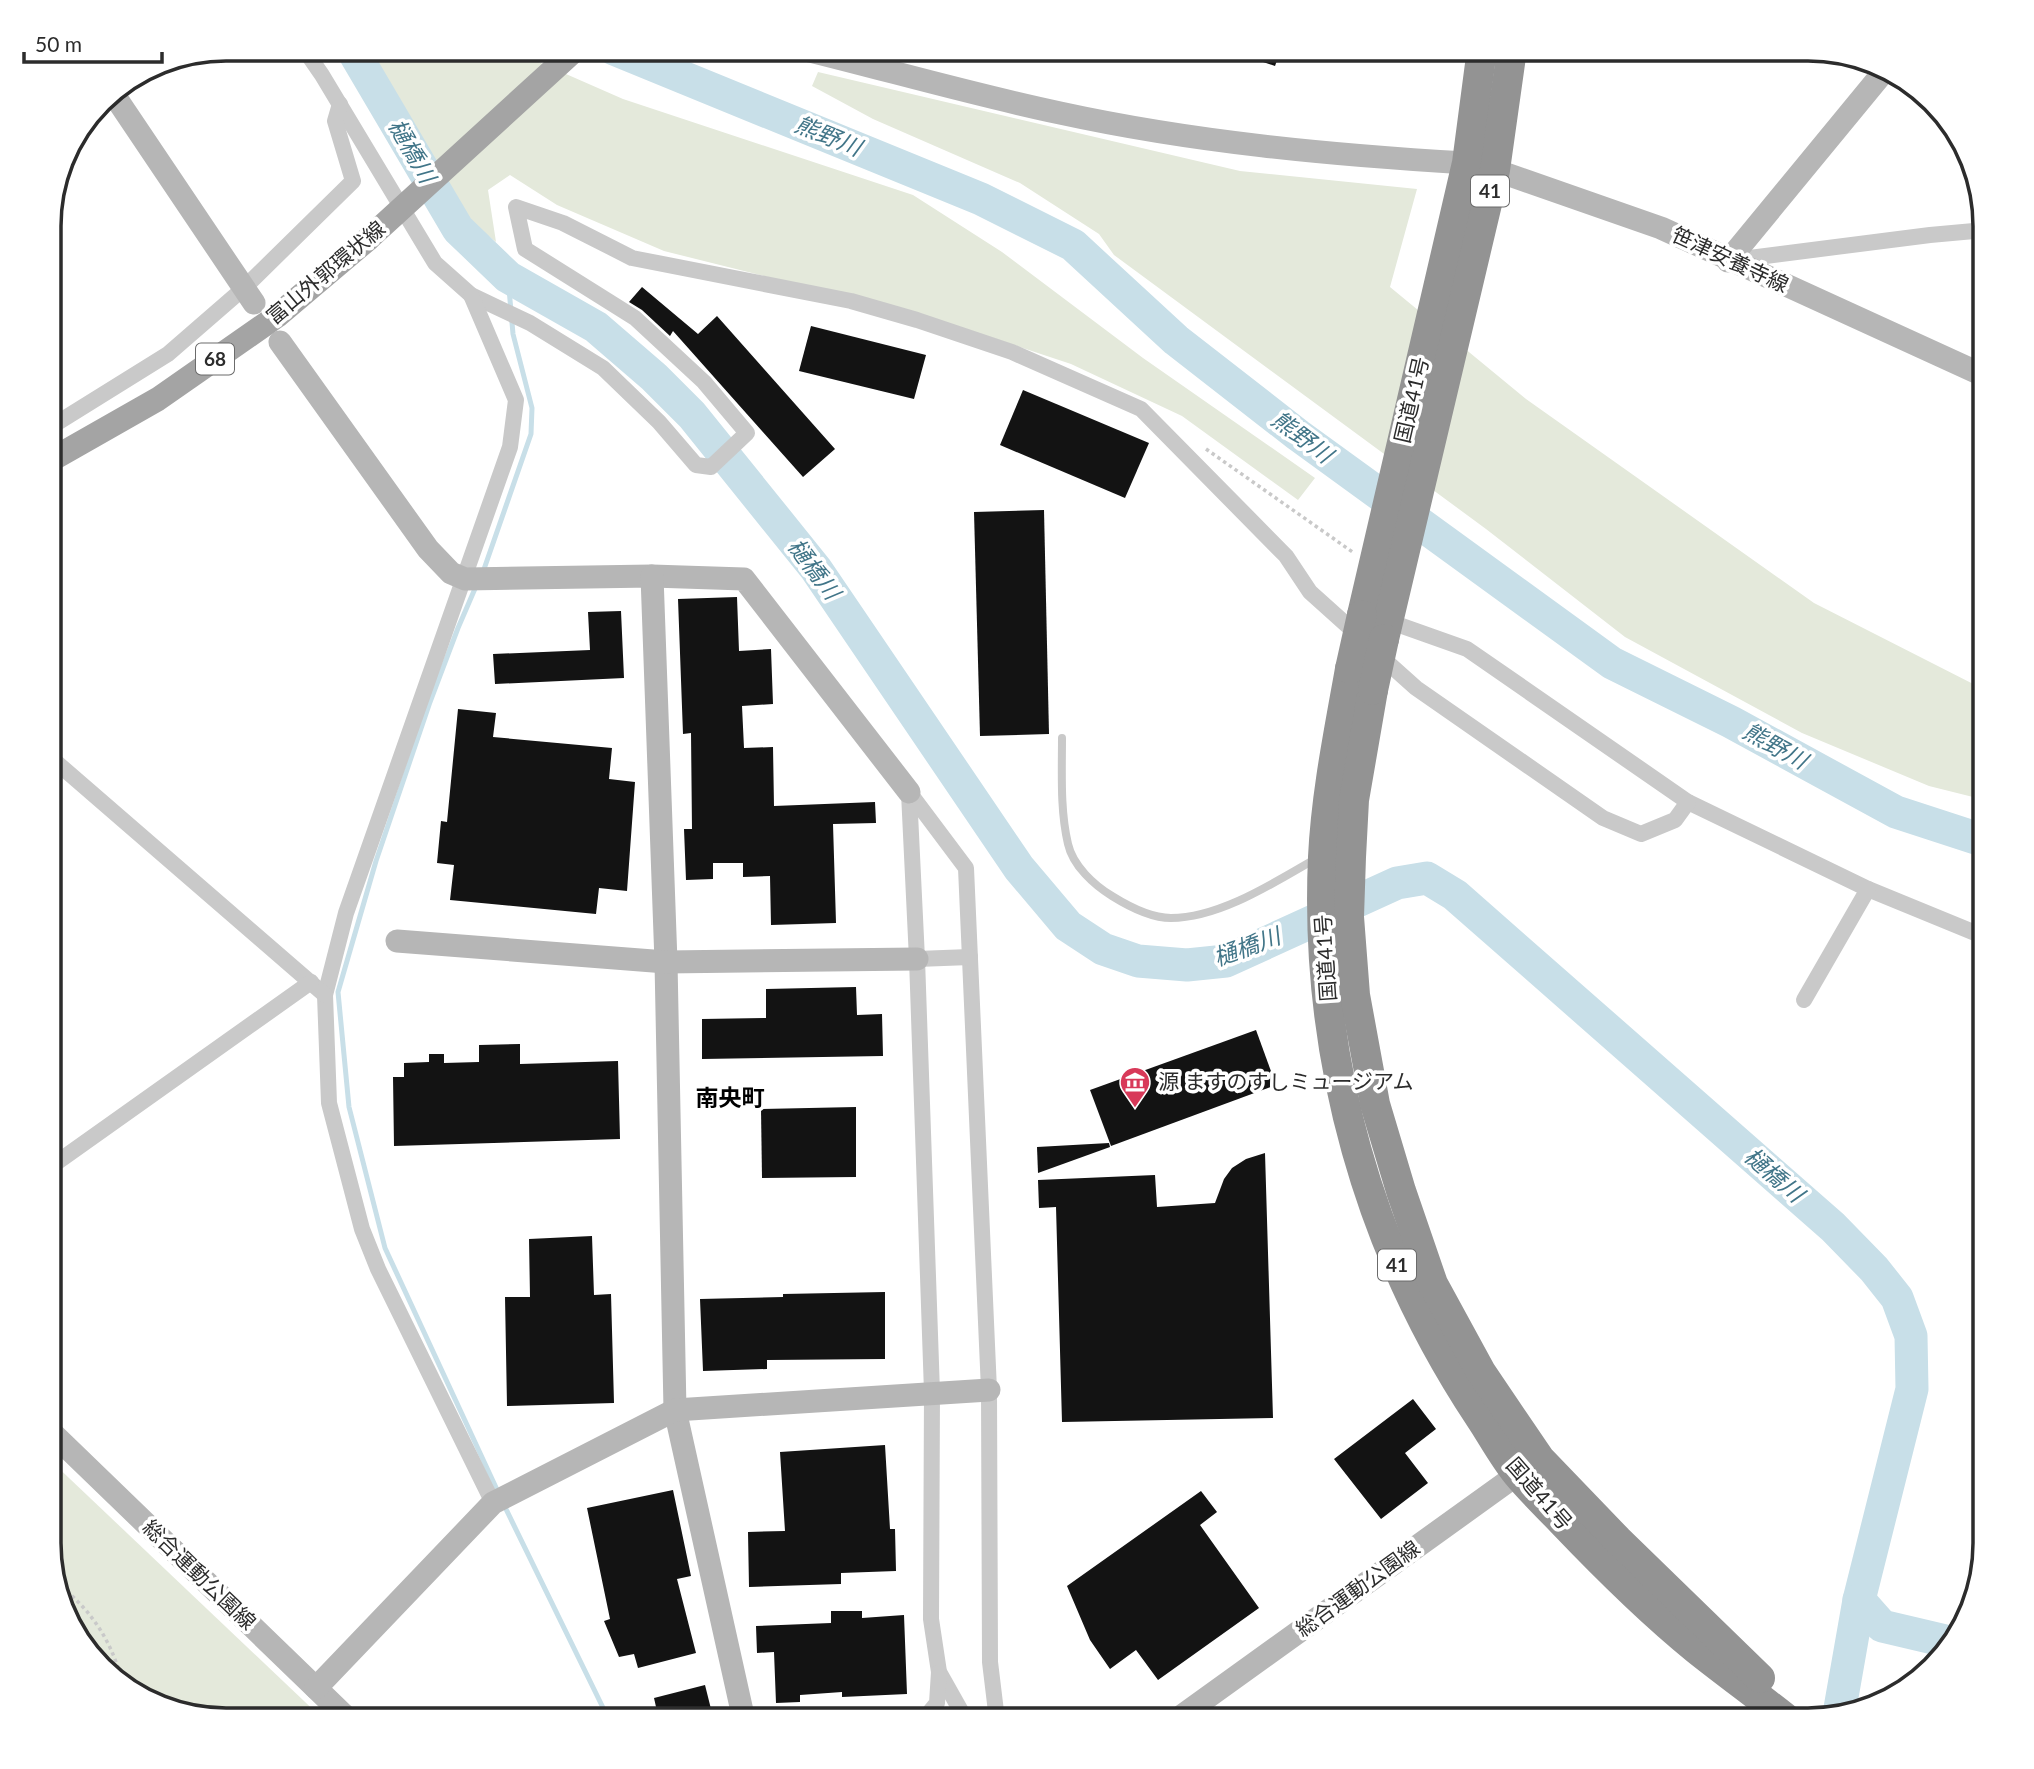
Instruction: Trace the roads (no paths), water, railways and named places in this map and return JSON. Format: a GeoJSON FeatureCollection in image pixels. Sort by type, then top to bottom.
{"type":"FeatureCollection","features":[{"type":"Feature","properties":{"kind":"highway","name":"国道41号"},"geometry":{"type":"LineString","coordinates":[[1384,563],[1458,331],[1481,166],[1482,61]]}},
{"type":"Feature","properties":{"kind":"highway","name":"国道41号"},"geometry":{"type":"LineString","coordinates":[[1508,61],[1481,166],[1433,314],[1384,563],[1373,690],[1354,800],[1349,917],[1354,995],[1375,1104],[1433,1284],[1528,1466],[1618,1540],[1790,1708]]}},
{"type":"Feature","properties":{"kind":"highway","name":"国道41号"},"geometry":{"type":"LineString","coordinates":[[1378,625],[1350,669],[1329,792],[1323,855],[1322,930],[1336,1061],[1373,1208],[1413,1303],[1459,1387],[1528,1466],[1606,1568],[1694,1647],[1773,1708]]}},
{"type":"Feature","properties":{"kind":"main road","name":"富山外郭環状線"},"geometry":{"type":"LineString","coordinates":[[62,454],[158,399],[277,316],[368,239],[562,62]]}},
{"type":"Feature","properties":{"kind":"street"},"geometry":{"type":"LineString","coordinates":[[312,62],[435,263],[471,295],[530,323],[603,368],[659,422],[696,465],[711,467],[747,433],[704,382],[635,318],[525,249],[516,207],[563,223],[632,258],[851,302],[917,320],[1012,352],[1141,409],[1286,556],[1310,592],[1416,688],[1603,818],[1641,834],[1675,820],[1688,802]]}},
{"type":"Feature","properties":{"kind":"street","name":"笹津安養寺線"},"geometry":{"type":"LineString","coordinates":[[853,62],[1060,113],[1144,129],[1296,149],[1481,166],[1661,228],[1728,261],[1973,371]]}},
{"type":"Feature","properties":{"kind":"street"},"geometry":{"type":"LineString","coordinates":[[1728,261],[1879,78]]}},
{"type":"Feature","properties":{"kind":"street"},"geometry":{"type":"LineString","coordinates":[[118,101],[249,296]]}},
{"type":"Feature","properties":{"kind":"street"},"geometry":{"type":"LineString","coordinates":[[62,420],[168,354],[249,296],[353,181],[335,121],[340,104]]}},
{"type":"Feature","properties":{"kind":"street"},"geometry":{"type":"LineString","coordinates":[[1728,261],[1973,231]]}},
{"type":"Feature","properties":{"kind":"street"},"geometry":{"type":"LineString","coordinates":[[471,295],[516,400],[510,447],[466,579],[346,913],[325,995],[329,1103],[362,1229],[378,1269],[493,1503]]}},
{"type":"Feature","properties":{"kind":"street"},"geometry":{"type":"LineString","coordinates":[[280,342],[428,549],[451,573],[466,579],[652,576],[744,579],[966,868],[989,1390],[990,1662],[996,1708]]}},
{"type":"Feature","properties":{"kind":"street"},"geometry":{"type":"LineString","coordinates":[[652,576],[666,962],[675,1410],[741,1708]]}},
{"type":"Feature","properties":{"kind":"street"},"geometry":{"type":"LineString","coordinates":[[1378,625],[1467,649],[1688,802],[1868,890],[1973,932]]}},
{"type":"Feature","properties":{"kind":"street"},"geometry":{"type":"LineString","coordinates":[[62,767],[325,995]]}},
{"type":"Feature","properties":{"kind":"street"},"geometry":{"type":"LineString","coordinates":[[909,792],[932,1392],[931,1619],[939,1672],[937,1703],[933,1708]]}},
{"type":"Feature","properties":{"kind":"street"},"geometry":{"type":"LineString","coordinates":[[1804,1000],[1868,890]]}},
{"type":"Feature","properties":{"kind":"street"},"geometry":{"type":"LineString","coordinates":[[397,941],[666,962],[970,957]]}},
{"type":"Feature","properties":{"kind":"street"},"geometry":{"type":"LineString","coordinates":[[62,1159],[310,982]]}},
{"type":"Feature","properties":{"kind":"street"},"geometry":{"type":"LineString","coordinates":[[316,1688],[493,1503],[675,1410],[989,1390]]}},
{"type":"Feature","properties":{"kind":"street","name":"総合運動公園線"},"geometry":{"type":"LineString","coordinates":[[62,1443],[337,1708]]}},
{"type":"Feature","properties":{"kind":"street","name":"総合運動公園線"},"geometry":{"type":"LineString","coordinates":[[1192,1708],[1528,1466]]}},
{"type":"Feature","properties":{"kind":"street"},"geometry":{"type":"LineString","coordinates":[[939,1672],[959,1708]]}},
{"type":"Feature","properties":{"kind":"lane"},"geometry":{"type":"LineString","coordinates":[[1062,738],[1062,804],[1068,847],[1091,883],[1131,908],[1169,919],[1209,913],[1277,882],[1323,855]]}},
{"type":"Feature","properties":{"kind":"waterway","name":"樋橋川"},"geometry":{"type":"LineString","coordinates":[[360,62],[458,229],[508,277],[596,327],[654,377],[692,415],[816,569],[1019,868],[1068,926],[1103,949],[1138,961],[1187,965],[1226,961],[1397,883],[1427,878],[1455,895],[1833,1227],[1874,1269],[1897,1298],[1911,1336],[1912,1389],[1859,1600],[1841,1705]]}},
{"type":"Feature","properties":{"kind":"waterway","name":"熊野川"},"geometry":{"type":"LineString","coordinates":[[645,62],[981,199],[1073,245],[1176,340],[1298,435],[1612,663],[1731,722],[1896,812],[1973,837]]}},
{"type":"Feature","properties":{"kind":"waterway"},"geometry":{"type":"LineString","coordinates":[[483,572],[531,434],[532,408],[513,334],[508,277]]}},
{"type":"Feature","properties":{"kind":"waterway"},"geometry":{"type":"LineString","coordinates":[[477,584],[430,702],[376,861],[338,992],[349,1107],[385,1248],[499,1494]]}},
{"type":"Feature","properties":{"kind":"waterway"},"geometry":{"type":"LineString","coordinates":[[503,1503],[603,1708]]}},
{"type":"Feature","properties":{"kind":"waterway"},"geometry":{"type":"LineString","coordinates":[[1859,1600],[1882,1626],[1941,1640]]}},
{"type":"Feature","properties":{"kind":"place","name":"源 ますのすしミュージアム"},"geometry":{"type":"Point","coordinates":[1135,1109]}},
{"type":"Feature","properties":{"kind":"district","name":"南央町"},"geometry":{"type":"Point","coordinates":[730,1098]}}]}
